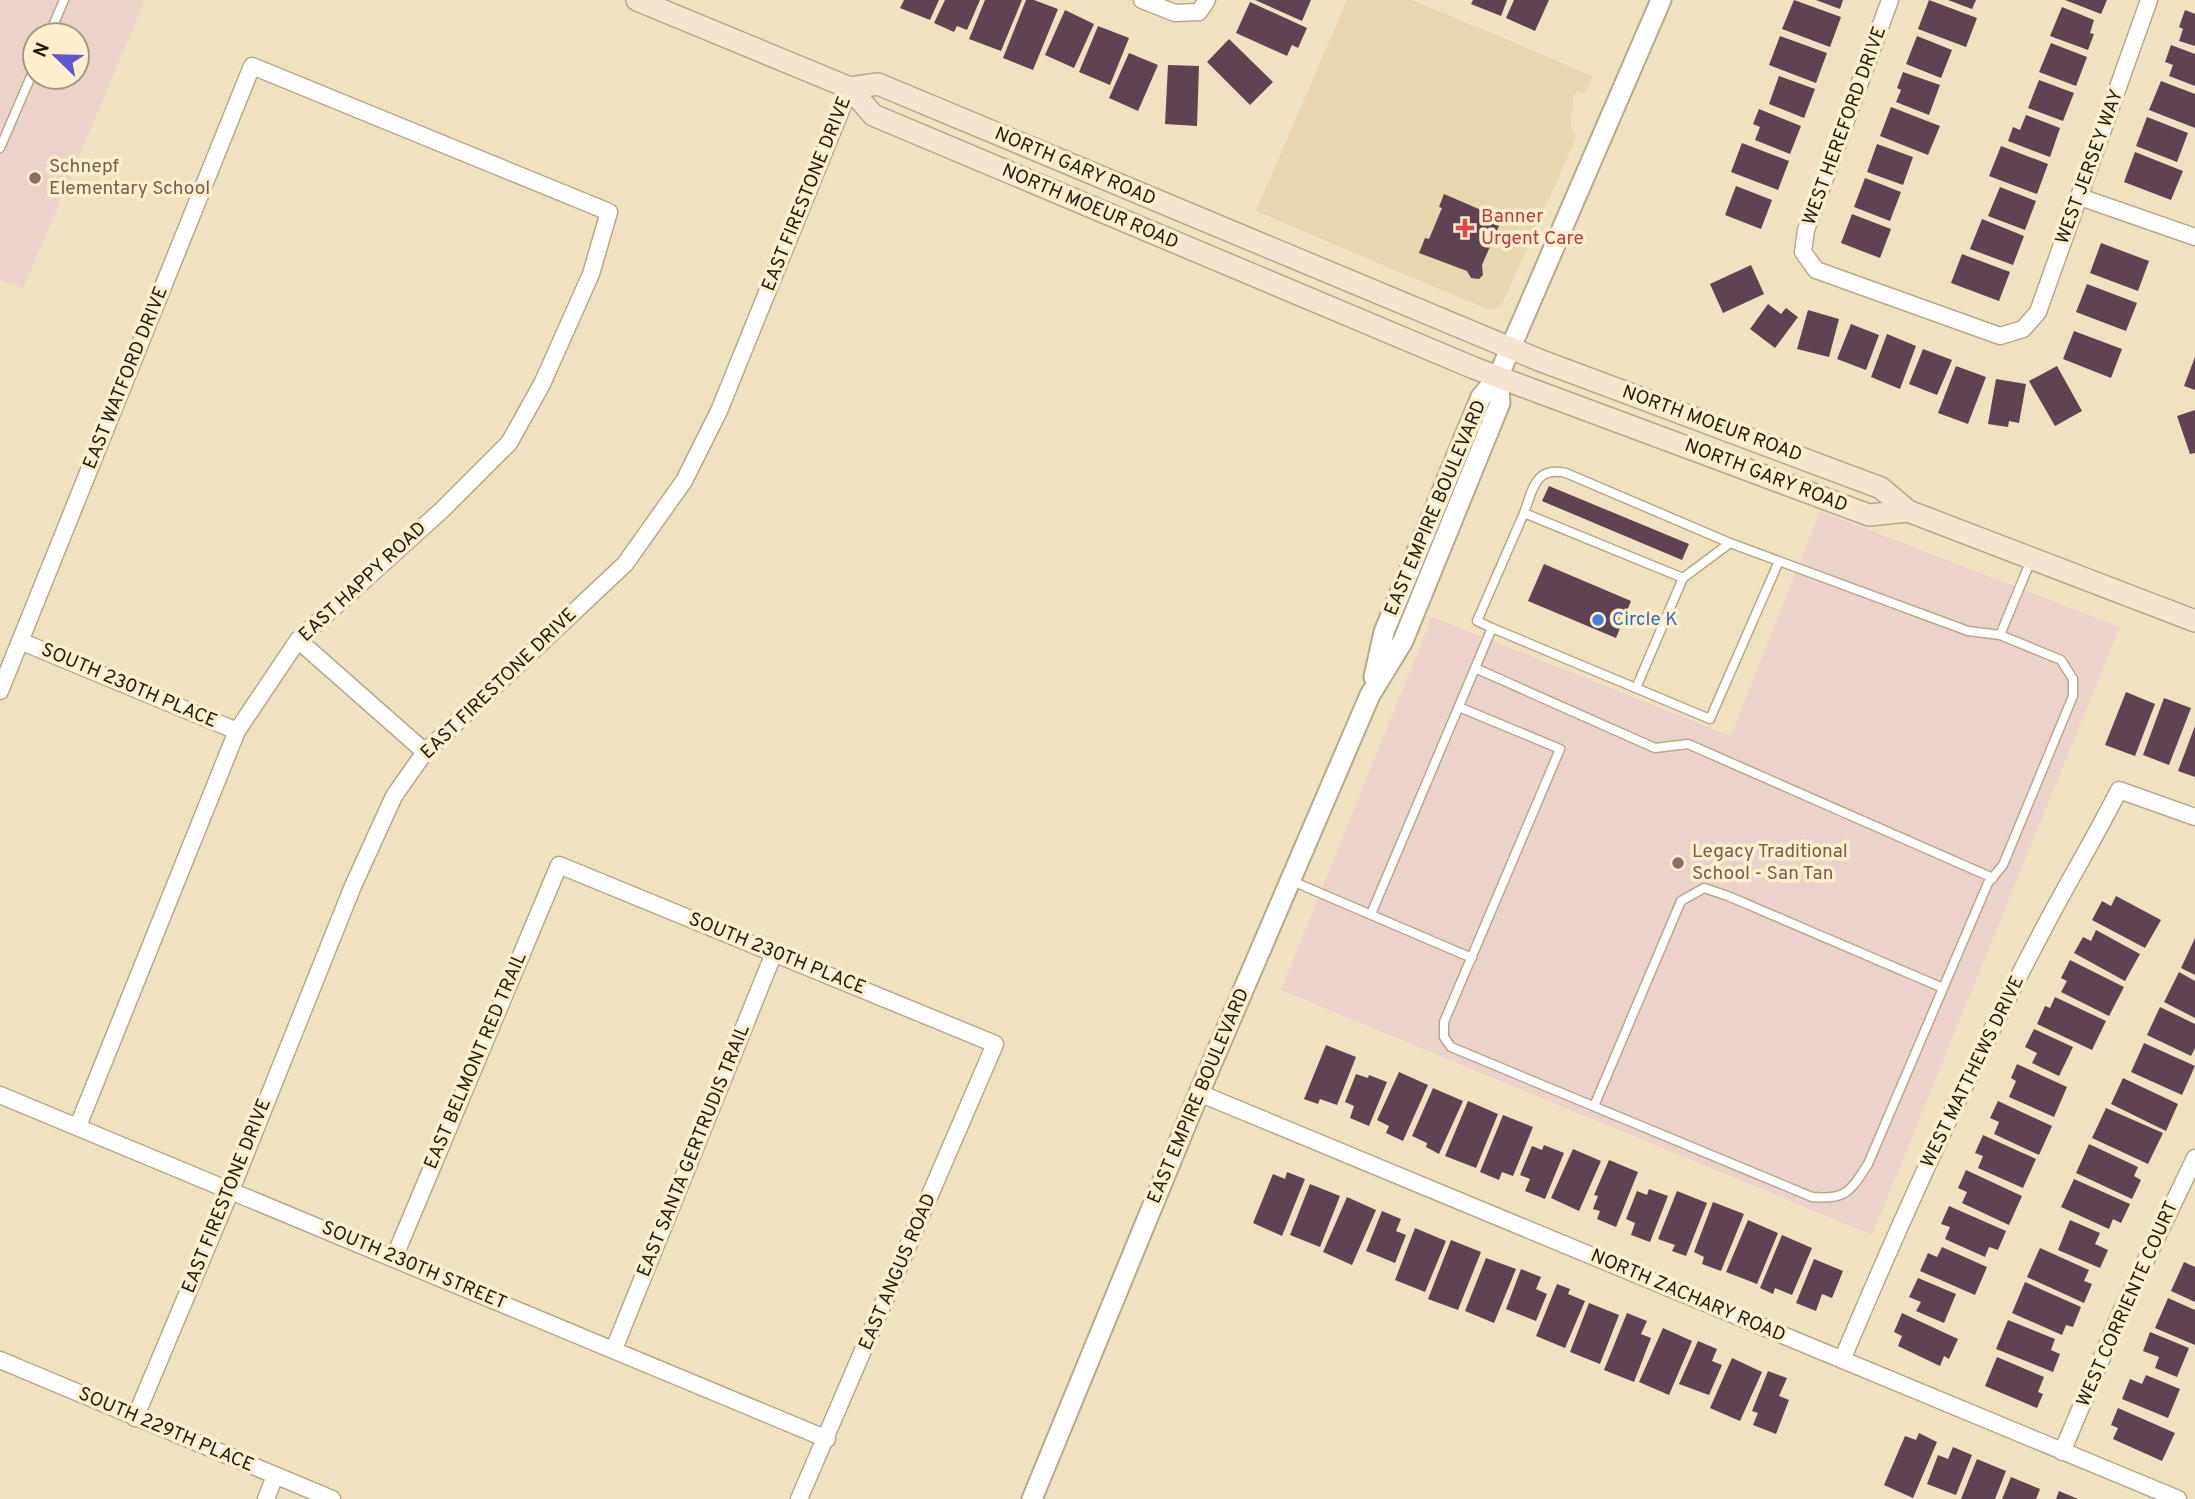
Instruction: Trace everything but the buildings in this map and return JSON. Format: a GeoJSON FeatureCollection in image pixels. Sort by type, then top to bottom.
{"type":"FeatureCollection","features":[{"type":"Feature","properties":{"kind":"main road","name":"NORTH GARY ROAD"},"geometry":{"type":"LineString","coordinates":[[637,0],[850,88],[878,84],[1510,349]]}},
{"type":"Feature","properties":{"kind":"main road","name":"NORTH MOEUR ROAD"},"geometry":{"type":"LineString","coordinates":[[850,88],[873,115],[1339,312]]}},
{"type":"Feature","properties":{"kind":"main road","name":"NORTH GARY ROAD"},"geometry":{"type":"LineString","coordinates":[[1339,312],[1498,377],[1869,516],[1908,511],[2195,621]]}},
{"type":"Feature","properties":{"kind":"main road","name":"NORTH MOEUR ROAD"},"geometry":{"type":"LineString","coordinates":[[1510,349],[1881,488],[1908,511]]}},
{"type":"Feature","properties":{"kind":"street"},"geometry":{"type":"LineString","coordinates":[[1142,0],[1175,13],[1203,6]]}},
{"type":"Feature","properties":{"kind":"street","name":"EAST EMPIRE BOULEVARD"},"geometry":{"type":"LineString","coordinates":[[1032,1499],[1199,1093],[1370,695],[1384,632],[1481,397],[1498,377],[1661,0]]}},
{"type":"Feature","properties":{"kind":"street","name":"WEST HEREFORD DRIVE"},"geometry":{"type":"LineString","coordinates":[[1890,0],[1806,230],[1803,252],[1816,270],[2000,336],[2023,329]]}},
{"type":"Feature","properties":{"kind":"street","name":"WEST JERSEY WAY"},"geometry":{"type":"LineString","coordinates":[[2023,329],[2038,312],[2149,0]]}},
{"type":"Feature","properties":{"kind":"street","name":"EAST WATFORD DRIVE"},"geometry":{"type":"LineString","coordinates":[[0,691],[252,66],[609,212]]}},
{"type":"Feature","properties":{"kind":"street","name":"EAST FIRESTONE DRIVE"},"geometry":{"type":"LineString","coordinates":[[135,1418],[231,1190],[353,886],[394,796],[425,752],[625,564],[684,481],[719,411],[850,88]]}},
{"type":"Feature","properties":{"kind":"street"},"geometry":{"type":"LineString","coordinates":[[2080,197],[2195,237]]}},
{"type":"Feature","properties":{"kind":"street","name":"EAST HAPPY ROAD"},"geometry":{"type":"LineString","coordinates":[[78,1126],[237,732],[298,640],[443,509],[509,443],[542,384],[591,274],[609,212]]}},
{"type":"Feature","properties":{"kind":"street"},"geometry":{"type":"LineString","coordinates":[[298,640],[425,752]]}},
{"type":"Feature","properties":{"kind":"street","name":"SOUTH 230TH PLACE"},"geometry":{"type":"LineString","coordinates":[[20,641],[237,732]]}},
{"type":"Feature","properties":{"kind":"street","name":"WEST MATTHEWS DRIVE"},"geometry":{"type":"LineString","coordinates":[[1842,1360],[1907,1207],[1969,1079],[2045,926],[2119,790],[2195,817]]}},
{"type":"Feature","properties":{"kind":"street","name":"SOUTH 230TH PLACE"},"geometry":{"type":"LineString","coordinates":[[559,865],[995,1044]]}},
{"type":"Feature","properties":{"kind":"street","name":"EAST BELMONT RED TRAIL"},"geometry":{"type":"LineString","coordinates":[[394,1258],[559,865]]}},
{"type":"Feature","properties":{"kind":"street","name":"EAST SANTA GERTRUDIS TRAIL"},"geometry":{"type":"LineString","coordinates":[[614,1349],[774,953]]}},
{"type":"Feature","properties":{"kind":"street","name":"EAST ANGUS ROAD"},"geometry":{"type":"LineString","coordinates":[[799,1499],[995,1044]]}},
{"type":"Feature","properties":{"kind":"street","name":"NORTH ZACHARY ROAD"},"geometry":{"type":"LineString","coordinates":[[1199,1093],[2178,1499]]}},
{"type":"Feature","properties":{"kind":"street","name":"SOUTH 230TH STREET"},"geometry":{"type":"LineString","coordinates":[[0,1095],[827,1439]]}},
{"type":"Feature","properties":{"kind":"street","name":"WEST CORRIENTE COURT"},"geometry":{"type":"LineString","coordinates":[[2062,1451],[2122,1310],[2195,1158]]}},
{"type":"Feature","properties":{"kind":"street","name":"SOUTH 229TH PLACE"},"geometry":{"type":"LineString","coordinates":[[0,1360],[332,1499]]}},
{"type":"Feature","properties":{"kind":"street"},"geometry":{"type":"LineString","coordinates":[[266,1499],[275,1476]]}},
{"type":"Feature","properties":{"kind":"lane"},"geometry":{"type":"LineString","coordinates":[[55,21],[64,0]]}},
{"type":"Feature","properties":{"kind":"lane"},"geometry":{"type":"LineString","coordinates":[[0,148],[25,91]]}},
{"type":"Feature","properties":{"kind":"lane"},"geometry":{"type":"LineString","coordinates":[[1459,706],[1560,749],[1444,1022],[1444,1037],[1451,1047],[1812,1197],[1834,1199],[1853,1187],[1868,1164],[1988,883],[2003,865],[2073,696],[2073,679],[2061,660],[2000,635],[1968,631],[1779,561],[1730,543],[1566,472],[1553,470],[1545,472],[1537,481],[1477,621],[1710,719],[1779,561]]}},
{"type":"Feature","properties":{"kind":"lane"},"geometry":{"type":"LineString","coordinates":[[1524,513],[1683,578]]}},
{"type":"Feature","properties":{"kind":"lane"},"geometry":{"type":"LineString","coordinates":[[1636,688],[1683,578],[1730,543]]}},
{"type":"Feature","properties":{"kind":"lane"},"geometry":{"type":"LineString","coordinates":[[2000,635],[2032,559]]}},
{"type":"Feature","properties":{"kind":"lane"},"geometry":{"type":"LineString","coordinates":[[1371,915],[1492,628]]}},
{"type":"Feature","properties":{"kind":"lane"},"geometry":{"type":"LineString","coordinates":[[1475,668],[1655,748],[1688,744],[1993,878]]}},
{"type":"Feature","properties":{"kind":"lane"},"geometry":{"type":"LineString","coordinates":[[1292,881],[1472,958]]}},
{"type":"Feature","properties":{"kind":"lane"},"geometry":{"type":"LineString","coordinates":[[1594,1106],[1681,901],[1704,888],[1728,895],[1943,988]]}},
{"type":"Feature","properties":{"kind":"shaded area","name":"Schnepf Elementary School"},"geometry":{"type":"Polygon","coordinates":[[[0,0],[145,0],[23,289],[0,280],[0,0]]]}},
{"type":"Feature","properties":{"kind":"shaded area"},"geometry":{"type":"Polygon","coordinates":[[[1347,0],[1412,0],[1593,76],[1585,93],[1576,92],[1573,97],[1571,127],[1576,138],[1501,306],[1489,310],[1256,211],[1347,0]]]}},
{"type":"Feature","properties":{"kind":"shaded area","name":"Legacy Traditional School - San Tan"},"geometry":{"type":"Polygon","coordinates":[[[1820,511],[2120,627],[1872,1235],[1281,990],[1432,617],[1731,736],[1820,511]]]}},
{"type":"Feature","properties":{"kind":"place","name":"Schnepf Elementary School"},"geometry":{"type":"Point","coordinates":[35,178]}},
{"type":"Feature","properties":{"kind":"place","name":"Banner Urgent Care"},"geometry":{"type":"Point","coordinates":[1465,228]}},
{"type":"Feature","properties":{"kind":"place","name":"Circle K"},"geometry":{"type":"Point","coordinates":[1598,620]}},
{"type":"Feature","properties":{"kind":"place","name":"Legacy Traditional School - San Tan"},"geometry":{"type":"Point","coordinates":[1678,863]}}]}
